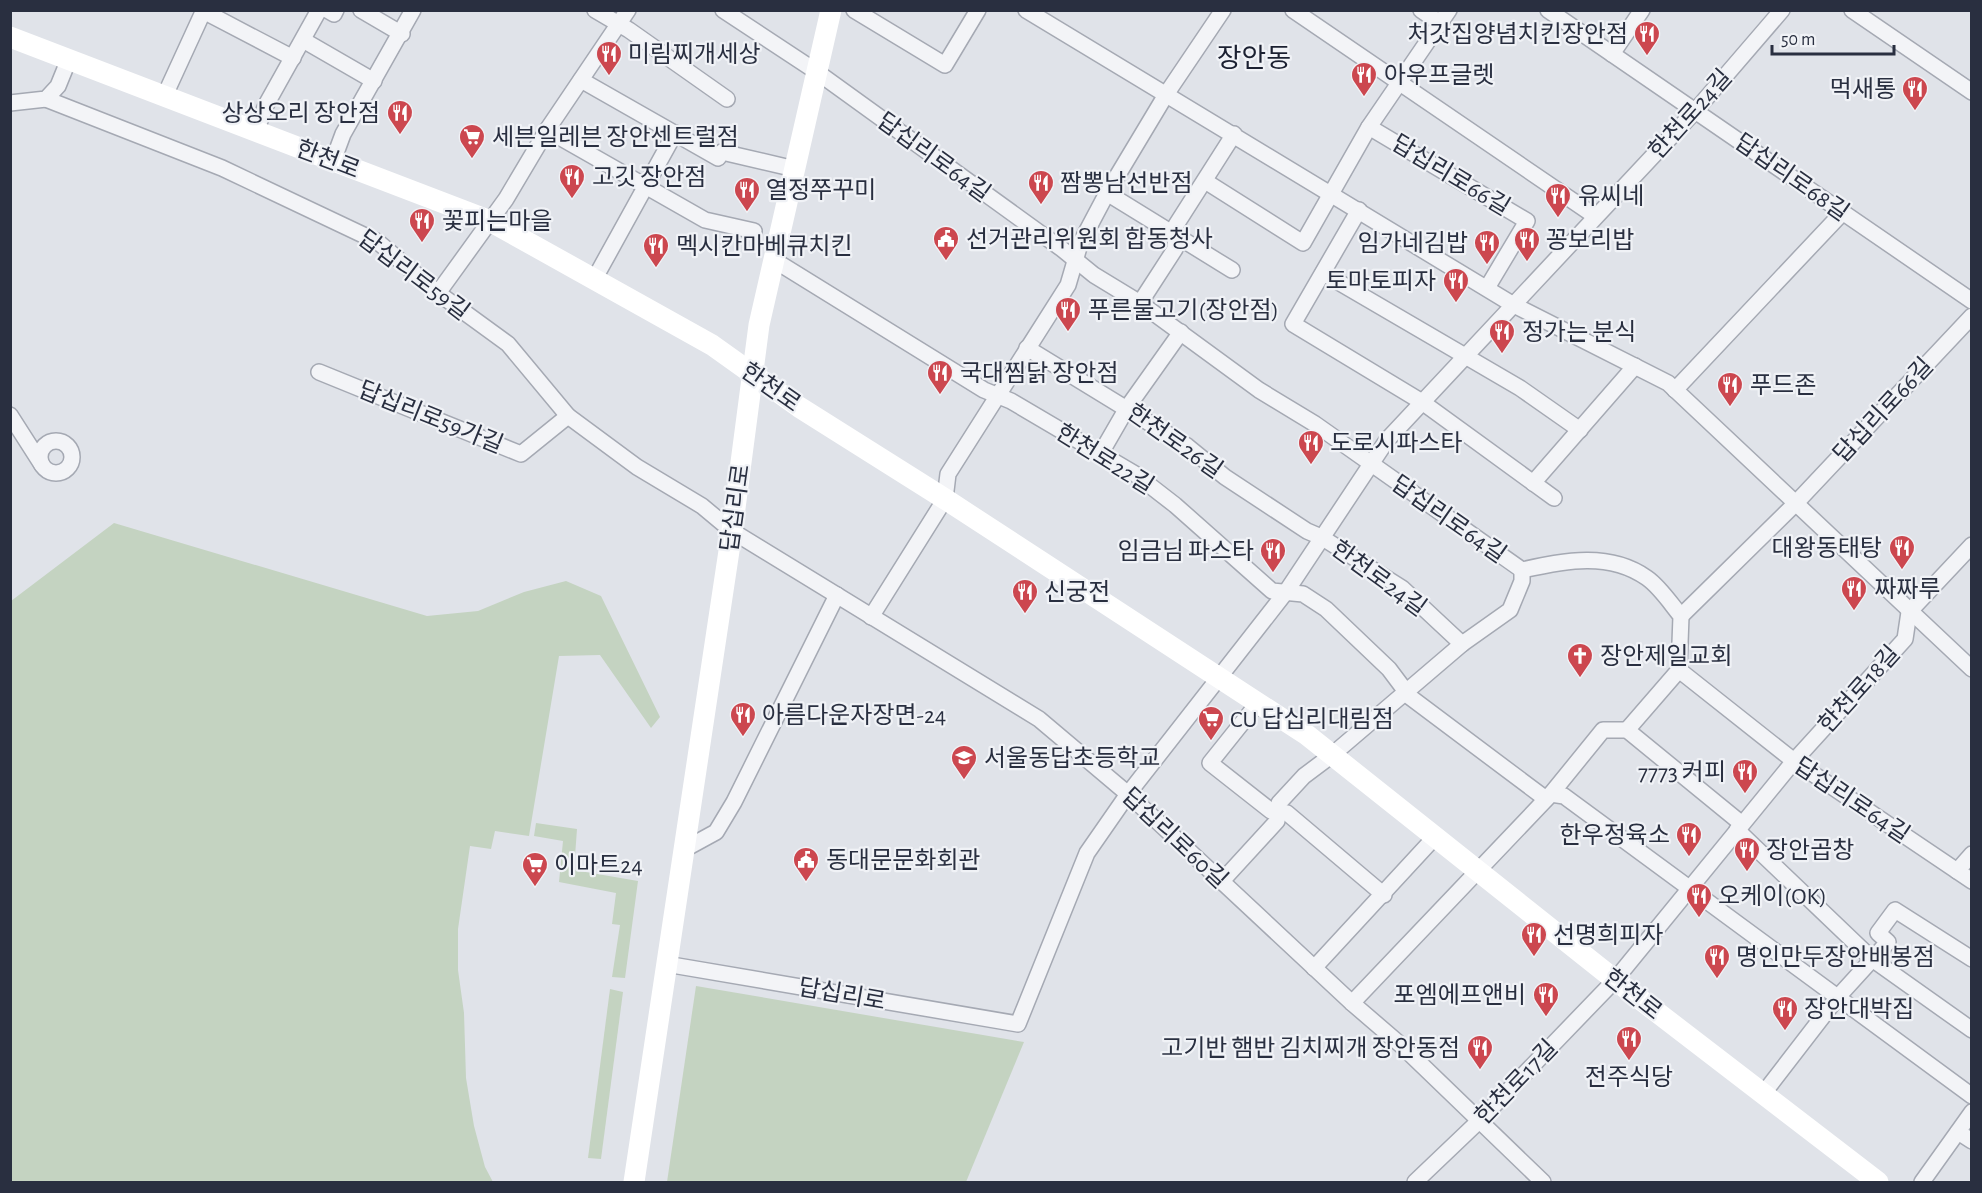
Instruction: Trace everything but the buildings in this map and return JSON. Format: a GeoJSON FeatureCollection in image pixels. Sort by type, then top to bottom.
{"type":"FeatureCollection","features":[{"type":"Feature","properties":{"kind":"main road","name":"답십리로"},"geometry":{"type":"LineString","coordinates":[[634,1182],[732,531],[759,325],[831,10]]}},
{"type":"Feature","properties":{"kind":"main road","name":"한천로"},"geometry":{"type":"LineString","coordinates":[[10,37],[165,94],[256,132],[488,220],[712,345],[799,407],[945,499],[1307,735],[1615,980],[1878,1182]]}},
{"type":"Feature","properties":{"kind":"street"},"geometry":{"type":"LineString","coordinates":[[165,94],[206,10],[211,15],[293,58]]}},
{"type":"Feature","properties":{"kind":"street"},"geometry":{"type":"LineString","coordinates":[[256,132],[266,105],[319,10]]}},
{"type":"Feature","properties":{"kind":"street"},"geometry":{"type":"LineString","coordinates":[[327,10],[334,14],[336,10]]}},
{"type":"Feature","properties":{"kind":"street"},"geometry":{"type":"LineString","coordinates":[[361,10],[402,34]]}},
{"type":"Feature","properties":{"kind":"street"},"geometry":{"type":"LineString","coordinates":[[333,161],[343,134],[402,34],[413,10]]}},
{"type":"Feature","properties":{"kind":"street"},"geometry":{"type":"LineString","coordinates":[[595,10],[727,99]]}},
{"type":"Feature","properties":{"kind":"street"},"geometry":{"type":"LineString","coordinates":[[438,293],[488,220],[506,199],[547,130],[628,10]]}},
{"type":"Feature","properties":{"kind":"street","name":"답십리로64길"},"geometry":{"type":"LineString","coordinates":[[723,10],[817,72],[1053,242],[1076,262],[1140,303],[1260,390],[1315,424],[1522,570],[1568,560],[1613,561],[1647,579],[1681,616]]}},
{"type":"Feature","properties":{"kind":"street"},"geometry":{"type":"LineString","coordinates":[[854,10],[945,65],[978,10]]}},
{"type":"Feature","properties":{"kind":"street"},"geometry":{"type":"LineString","coordinates":[[1026,10],[1167,93],[1512,304],[1668,383],[1971,669]]}},
{"type":"Feature","properties":{"kind":"street"},"geometry":{"type":"LineString","coordinates":[[871,617],[945,499],[948,474],[1068,285],[1080,244],[1107,193],[1167,93],[1223,10]]}},
{"type":"Feature","properties":{"kind":"street"},"geometry":{"type":"LineString","coordinates":[[1293,10],[1595,216]]}},
{"type":"Feature","properties":{"kind":"street"},"geometry":{"type":"LineString","coordinates":[[1400,82],[1445,17],[1422,10]]}},
{"type":"Feature","properties":{"kind":"street","name":"답십리로68길"},"geometry":{"type":"LineString","coordinates":[[1548,10],[1971,301]]}},
{"type":"Feature","properties":{"kind":"street"},"geometry":{"type":"LineString","coordinates":[[1612,54],[1642,10]]}},
{"type":"Feature","properties":{"kind":"street","name":"한천로24길"},"geometry":{"type":"LineString","coordinates":[[1220,679],[1286,592],[1387,440],[1695,110],[1782,10]]}},
{"type":"Feature","properties":{"kind":"street"},"geometry":{"type":"LineString","coordinates":[[1852,10],[1971,92]]}},
{"type":"Feature","properties":{"kind":"street"},"geometry":{"type":"LineString","coordinates":[[303,40],[374,81]]}},
{"type":"Feature","properties":{"kind":"street"},"geometry":{"type":"LineString","coordinates":[[10,103],[46,99],[58,86],[69,59]]}},
{"type":"Feature","properties":{"kind":"street"},"geometry":{"type":"LineString","coordinates":[[581,80],[718,158],[722,152],[795,169]]}},
{"type":"Feature","properties":{"kind":"street","name":"답십리로66길"},"geometry":{"type":"LineString","coordinates":[[1205,181],[1303,243],[1333,194],[1369,127],[1400,82]]}},
{"type":"Feature","properties":{"kind":"street","name":"답십리로59길"},"geometry":{"type":"LineString","coordinates":[[46,99],[222,168],[378,242],[438,293],[508,344],[568,416],[637,467],[702,506],[732,531]]}},
{"type":"Feature","properties":{"kind":"street","name":"답십리로66길"},"geometry":{"type":"LineString","coordinates":[[1369,127],[1527,221],[1487,288]]}},
{"type":"Feature","properties":{"kind":"street"},"geometry":{"type":"LineString","coordinates":[[547,130],[705,220],[754,231]]}},
{"type":"Feature","properties":{"kind":"street"},"geometry":{"type":"LineString","coordinates":[[595,278],[675,133]]}},
{"type":"Feature","properties":{"kind":"street"},"geometry":{"type":"LineString","coordinates":[[1140,303],[1175,249],[1176,225],[1234,134]]}},
{"type":"Feature","properties":{"kind":"street"},"geometry":{"type":"LineString","coordinates":[[1107,193],[1232,270]]}},
{"type":"Feature","properties":{"kind":"street"},"geometry":{"type":"LineString","coordinates":[[1359,210],[1293,324],[1422,402],[1554,498]]}},
{"type":"Feature","properties":{"kind":"street"},"geometry":{"type":"LineString","coordinates":[[1676,390],[1843,212]]}},
{"type":"Feature","properties":{"kind":"street","name":"한천로22길"},"geometry":{"type":"LineString","coordinates":[[774,260],[984,390],[997,395],[1135,474],[1175,505],[1272,591],[1303,594],[1326,609],[1389,669],[1410,697],[1549,796],[1564,796],[1690,887]]}},
{"type":"Feature","properties":{"kind":"street"},"geometry":{"type":"LineString","coordinates":[[1323,273],[1520,388],[1580,430]]}},
{"type":"Feature","properties":{"kind":"street","name":"답십리로66길"},"geometry":{"type":"LineString","coordinates":[[1681,616],[1795,504],[1971,316]]}},
{"type":"Feature","properties":{"kind":"street"},"geometry":{"type":"LineString","coordinates":[[1101,453],[1127,408],[1181,332]]}},
{"type":"Feature","properties":{"kind":"street","name":"한천로26길"},"geometry":{"type":"LineString","coordinates":[[1027,348],[1187,446],[1225,477],[1307,531],[1321,537]]}},
{"type":"Feature","properties":{"kind":"street"},"geometry":{"type":"LineString","coordinates":[[1533,483],[1635,366]]}},
{"type":"Feature","properties":{"kind":"street","name":"답십리로59가길"},"geometry":{"type":"LineString","coordinates":[[319,372],[521,454],[568,416]]}},
{"type":"Feature","properties":{"kind":"street"},"geometry":{"type":"LineString","coordinates":[[10,415],[42,465]]}},
{"type":"Feature","properties":{"kind":"street","name":"답십리로60길"},"geometry":{"type":"LineString","coordinates":[[732,531],[1039,719],[1128,794],[1352,1003],[1402,1046],[1543,1182]]}},
{"type":"Feature","properties":{"kind":"street","name":"한천로24길"},"geometry":{"type":"LineString","coordinates":[[1321,537],[1402,588],[1462,644]]}},
{"type":"Feature","properties":{"kind":"street"},"geometry":{"type":"LineString","coordinates":[[1909,612],[1971,545]]}},
{"type":"Feature","properties":{"kind":"street"},"geometry":{"type":"LineString","coordinates":[[1222,881],[1277,821],[1279,804],[1304,776],[1332,755],[1462,644],[1510,610],[1522,581],[1522,570]]}},
{"type":"Feature","properties":{"kind":"street"},"geometry":{"type":"LineString","coordinates":[[683,850],[716,832],[734,802],[837,596]]}},
{"type":"Feature","properties":{"kind":"street","name":"한천로18길"},"geometry":{"type":"LineString","coordinates":[[1615,980],[1794,761],[1905,639],[1909,612]]}},
{"type":"Feature","properties":{"kind":"street"},"geometry":{"type":"LineString","coordinates":[[1628,730],[1680,670],[1681,616]]}},
{"type":"Feature","properties":{"kind":"street","name":"답십리로64길"},"geometry":{"type":"LineString","coordinates":[[1680,670],[1794,761],[1971,881]]}},
{"type":"Feature","properties":{"kind":"street"},"geometry":{"type":"LineString","coordinates":[[1128,794],[1220,679]]}},
{"type":"Feature","properties":{"kind":"street"},"geometry":{"type":"LineString","coordinates":[[1258,704],[1210,763],[1271,811],[1287,813],[1383,895]]}},
{"type":"Feature","properties":{"kind":"street"},"geometry":{"type":"LineString","coordinates":[[1352,1003],[1549,796],[1603,730],[1628,730],[1739,827],[1872,959],[1971,1030]]}},
{"type":"Feature","properties":{"kind":"street","name":"답십리로"},"geometry":{"type":"LineString","coordinates":[[666,964],[1018,1024],[1087,853],[1128,794]]}},
{"type":"Feature","properties":{"kind":"street"},"geometry":{"type":"LineString","coordinates":[[1314,968],[1435,837]]}},
{"type":"Feature","properties":{"kind":"street"},"geometry":{"type":"LineString","coordinates":[[1957,871],[1971,854]]}},
{"type":"Feature","properties":{"kind":"street"},"geometry":{"type":"LineString","coordinates":[[1690,887],[1971,1096]]}},
{"type":"Feature","properties":{"kind":"street"},"geometry":{"type":"LineString","coordinates":[[1762,1094],[1837,998],[1888,942],[1878,933],[1895,910],[1971,959]]}},
{"type":"Feature","properties":{"kind":"street","name":"한천로17길"},"geometry":{"type":"LineString","coordinates":[[1415,1182],[1479,1121],[1615,980]]}},
{"type":"Feature","properties":{"kind":"street"},"geometry":{"type":"LineString","coordinates":[[1922,1182],[1971,1112]]}},
{"type":"Feature","properties":{"kind":"street"},"geometry":{"type":"LineString","coordinates":[[1958,1132],[1971,1142]]}},
{"type":"Feature","properties":{"kind":"green space"},"geometry":{"type":"Polygon","coordinates":[[[114,523],[427,616],[478,611],[524,592],[566,581],[601,596],[660,717],[651,728],[600,655],[559,656],[529,836],[495,831],[491,849],[470,846],[458,929],[458,970],[464,1013],[466,1078],[474,1126],[485,1167],[493,1182],[11,1182],[11,601],[114,523]]]}},
{"type":"Feature","properties":{"kind":"green space"},"geometry":{"type":"Polygon","coordinates":[[[536,823],[577,829],[574,870],[638,881],[625,978],[612,977],[620,925],[612,924],[616,893],[559,882],[563,841],[534,836],[536,823]]]}},
{"type":"Feature","properties":{"kind":"green space"},"geometry":{"type":"Polygon","coordinates":[[[696,986],[1024,1042],[966,1182],[667,1182],[696,986]]]}},
{"type":"Feature","properties":{"kind":"green space"},"geometry":{"type":"Polygon","coordinates":[[[610,989],[623,992],[601,1159],[588,1158],[610,989]]]}},
{"type":"Feature","properties":{"kind":"place","name":"처갓집양념치킨장안점"},"geometry":{"type":"Point","coordinates":[1647,57]}},
{"type":"Feature","properties":{"kind":"place","name":"미림찌개세상"},"geometry":{"type":"Point","coordinates":[609,77]}},
{"type":"Feature","properties":{"kind":"place","name":"아우프글렛"},"geometry":{"type":"Point","coordinates":[1364,98]}},
{"type":"Feature","properties":{"kind":"place","name":"먹새통"},"geometry":{"type":"Point","coordinates":[1915,112]}},
{"type":"Feature","properties":{"kind":"place","name":"상상오리 장안점"},"geometry":{"type":"Point","coordinates":[400,136]}},
{"type":"Feature","properties":{"kind":"place","name":"세븐일레븐 장안센트럴점"},"geometry":{"type":"Point","coordinates":[472,160]}},
{"type":"Feature","properties":{"kind":"place","name":"고깃 장안점"},"geometry":{"type":"Point","coordinates":[572,200]}},
{"type":"Feature","properties":{"kind":"place","name":"짬뽕남선반점"},"geometry":{"type":"Point","coordinates":[1041,206]}},
{"type":"Feature","properties":{"kind":"place","name":"열정쭈꾸미"},"geometry":{"type":"Point","coordinates":[747,213]}},
{"type":"Feature","properties":{"kind":"place","name":"유씨네"},"geometry":{"type":"Point","coordinates":[1558,219]}},
{"type":"Feature","properties":{"kind":"place","name":"꽃피는마을"},"geometry":{"type":"Point","coordinates":[422,244]}},
{"type":"Feature","properties":{"kind":"place","name":"선거관리위원회 합동청사"},"geometry":{"type":"Point","coordinates":[946,262]}},
{"type":"Feature","properties":{"kind":"place","name":"꽁보리밥"},"geometry":{"type":"Point","coordinates":[1527,263]}},
{"type":"Feature","properties":{"kind":"place","name":"임가네김밥"},"geometry":{"type":"Point","coordinates":[1487,266]}},
{"type":"Feature","properties":{"kind":"place","name":"멕시칸마베큐치킨"},"geometry":{"type":"Point","coordinates":[656,269]}},
{"type":"Feature","properties":{"kind":"place","name":"토마토피자"},"geometry":{"type":"Point","coordinates":[1456,304]}},
{"type":"Feature","properties":{"kind":"place","name":"푸른물고기(장안점)"},"geometry":{"type":"Point","coordinates":[1068,333]}},
{"type":"Feature","properties":{"kind":"place","name":"정가는 분식"},"geometry":{"type":"Point","coordinates":[1502,355]}},
{"type":"Feature","properties":{"kind":"place","name":"국대찜닭 장안점"},"geometry":{"type":"Point","coordinates":[940,396]}},
{"type":"Feature","properties":{"kind":"place","name":"푸드존"},"geometry":{"type":"Point","coordinates":[1730,408]}},
{"type":"Feature","properties":{"kind":"place","name":"도로시파스타"},"geometry":{"type":"Point","coordinates":[1311,466]}},
{"type":"Feature","properties":{"kind":"place","name":"대왕동태탕"},"geometry":{"type":"Point","coordinates":[1902,571]}},
{"type":"Feature","properties":{"kind":"place","name":"임금님 파스타"},"geometry":{"type":"Point","coordinates":[1273,574]}},
{"type":"Feature","properties":{"kind":"place","name":"짜짜루"},"geometry":{"type":"Point","coordinates":[1854,612]}},
{"type":"Feature","properties":{"kind":"place","name":"신궁전"},"geometry":{"type":"Point","coordinates":[1025,615]}},
{"type":"Feature","properties":{"kind":"place","name":"장안제일교회"},"geometry":{"type":"Point","coordinates":[1580,679]}},
{"type":"Feature","properties":{"kind":"place","name":"아름다운자장면-24"},"geometry":{"type":"Point","coordinates":[743,738]}},
{"type":"Feature","properties":{"kind":"place","name":"CU 답십리대림점"},"geometry":{"type":"Point","coordinates":[1211,742]}},
{"type":"Feature","properties":{"kind":"place","name":"서울동답초등학교"},"geometry":{"type":"Point","coordinates":[964,781]}},
{"type":"Feature","properties":{"kind":"place","name":"7773 커피"},"geometry":{"type":"Point","coordinates":[1745,795]}},
{"type":"Feature","properties":{"kind":"place","name":"한우정육소"},"geometry":{"type":"Point","coordinates":[1689,858]}},
{"type":"Feature","properties":{"kind":"place","name":"장안곱창"},"geometry":{"type":"Point","coordinates":[1747,873]}},
{"type":"Feature","properties":{"kind":"place","name":"동대문문화회관"},"geometry":{"type":"Point","coordinates":[806,883]}},
{"type":"Feature","properties":{"kind":"place","name":"이마트24"},"geometry":{"type":"Point","coordinates":[535,888]}},
{"type":"Feature","properties":{"kind":"place","name":"오케이(OK)"},"geometry":{"type":"Point","coordinates":[1699,919]}},
{"type":"Feature","properties":{"kind":"place","name":"선명희피자"},"geometry":{"type":"Point","coordinates":[1534,958]}},
{"type":"Feature","properties":{"kind":"place","name":"명인만두장안배봉점"},"geometry":{"type":"Point","coordinates":[1717,980]}},
{"type":"Feature","properties":{"kind":"place","name":"포엠에프앤비"},"geometry":{"type":"Point","coordinates":[1546,1018]}},
{"type":"Feature","properties":{"kind":"place","name":"장안대박집"},"geometry":{"type":"Point","coordinates":[1785,1032]}},
{"type":"Feature","properties":{"kind":"place","name":"전주식당"},"geometry":{"type":"Point","coordinates":[1629,1062]}},
{"type":"Feature","properties":{"kind":"place","name":"고기반 햄반 김치찌개 장안동점"},"geometry":{"type":"Point","coordinates":[1480,1071]}},
{"type":"Feature","properties":{"kind":"district","name":"장안동"},"geometry":{"type":"Point","coordinates":[1254,58]}}]}
